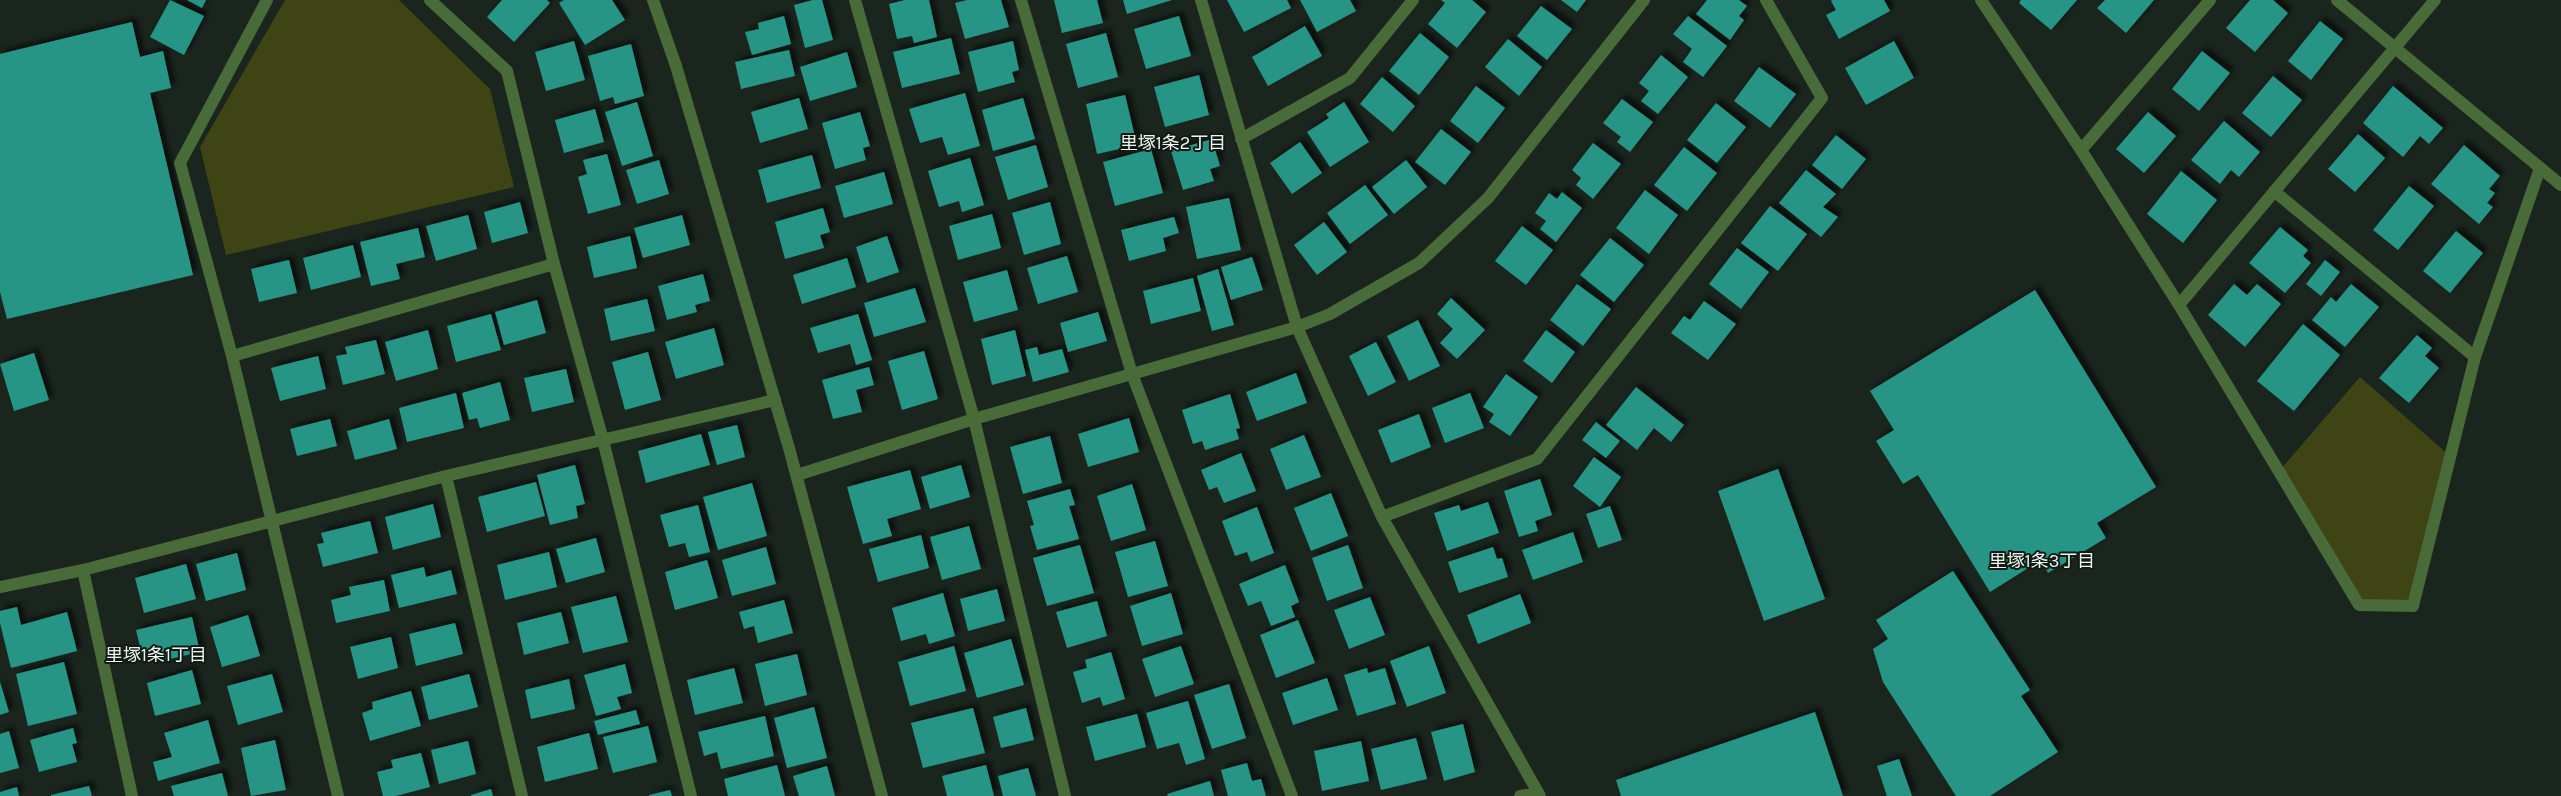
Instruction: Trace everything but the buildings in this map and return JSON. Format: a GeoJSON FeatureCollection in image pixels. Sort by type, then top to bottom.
{"type":"FeatureCollection","features":[{"type":"Feature","properties":{"kind":"street"},"geometry":{"type":"LineString","coordinates":[[267,0],[180,163],[232,356],[338,796]]}},
{"type":"Feature","properties":{"kind":"street"},"geometry":{"type":"LineString","coordinates":[[430,0],[507,71],[554,264],[604,440],[691,796]]}},
{"type":"Feature","properties":{"kind":"street"},"geometry":{"type":"LineString","coordinates":[[654,0],[676,66],[797,475],[882,796]]}},
{"type":"Feature","properties":{"kind":"street"},"geometry":{"type":"LineString","coordinates":[[855,0],[974,419],[1066,796]]}},
{"type":"Feature","properties":{"kind":"street"},"geometry":{"type":"LineString","coordinates":[[1021,0],[1132,374],[1292,796]]}},
{"type":"Feature","properties":{"kind":"street"},"geometry":{"type":"LineString","coordinates":[[1201,0],[1297,327],[1382,517],[1539,794],[1520,796]]}},
{"type":"Feature","properties":{"kind":"street"},"geometry":{"type":"LineString","coordinates":[[1241,139],[1350,78],[1413,0]]}},
{"type":"Feature","properties":{"kind":"street"},"geometry":{"type":"LineString","coordinates":[[797,475],[974,419],[1297,327],[1330,314],[1419,263],[1488,198],[1644,0]]}},
{"type":"Feature","properties":{"kind":"street"},"geometry":{"type":"LineString","coordinates":[[1382,517],[1537,459],[1822,98],[1766,0]]}},
{"type":"Feature","properties":{"kind":"street"},"geometry":{"type":"LineString","coordinates":[[1981,0],[2081,150],[2179,305],[2359,605],[2413,606],[2475,356],[2540,168]]}},
{"type":"Feature","properties":{"kind":"street"},"geometry":{"type":"LineString","coordinates":[[2081,150],[2210,0]]}},
{"type":"Feature","properties":{"kind":"street"},"geometry":{"type":"LineString","coordinates":[[2337,0],[2561,185]]}},
{"type":"Feature","properties":{"kind":"street"},"geometry":{"type":"LineString","coordinates":[[2179,305],[2435,0]]}},
{"type":"Feature","properties":{"kind":"street"},"geometry":{"type":"LineString","coordinates":[[2274,192],[2475,356]]}},
{"type":"Feature","properties":{"kind":"street"},"geometry":{"type":"LineString","coordinates":[[232,356],[554,264]]}},
{"type":"Feature","properties":{"kind":"street"},"geometry":{"type":"LineString","coordinates":[[0,587],[83,570],[446,476],[775,400]]}},
{"type":"Feature","properties":{"kind":"street"},"geometry":{"type":"LineString","coordinates":[[446,476],[522,796]]}},
{"type":"Feature","properties":{"kind":"street"},"geometry":{"type":"LineString","coordinates":[[83,570],[132,796]]}},
{"type":"Feature","properties":{"kind":"green space"},"geometry":{"type":"Polygon","coordinates":[[[285,0],[399,0],[490,89],[514,187],[226,255],[200,147],[285,0]]]}},
{"type":"Feature","properties":{"kind":"green space"},"geometry":{"type":"Polygon","coordinates":[[[2360,377],[2450,456],[2413,606],[2359,605],[2279,471],[2360,377]]]}},
{"type":"Feature","properties":{"kind":"district","name":"里塚1条2丁目"},"geometry":{"type":"Point","coordinates":[1173,143]}},
{"type":"Feature","properties":{"kind":"district","name":"里塚1条3丁目"},"geometry":{"type":"Point","coordinates":[2042,561]}},
{"type":"Feature","properties":{"kind":"district","name":"里塚1条1丁目"},"geometry":{"type":"Point","coordinates":[156,655]}}]}
